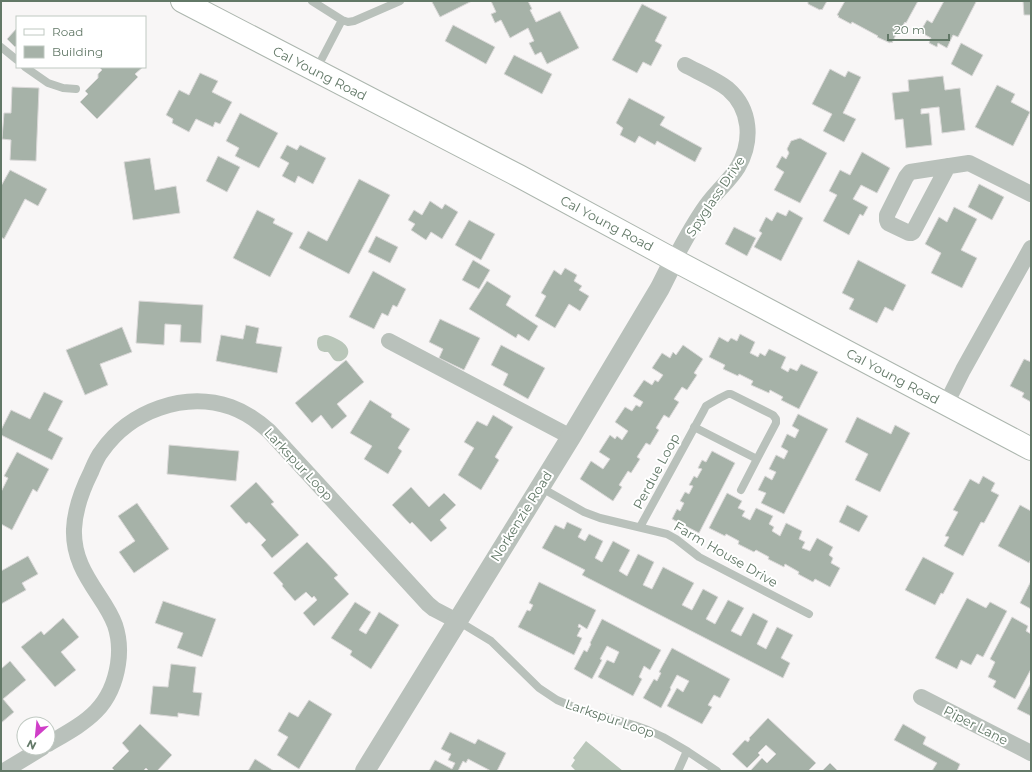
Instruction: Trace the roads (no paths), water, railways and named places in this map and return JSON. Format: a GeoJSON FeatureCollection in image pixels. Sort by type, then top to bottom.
{"type":"FeatureCollection","features":[{"type":"Feature","properties":{"kind":"main road","name":"Cal Young Road"},"geometry":{"type":"LineString","coordinates":[[182,1],[519,176],[1031,449]]}},
{"type":"Feature","properties":{"kind":"street","name":"Spyglass Drive"},"geometry":{"type":"LineString","coordinates":[[674,260],[701,213],[713,196],[732,176],[739,165],[745,153],[748,134],[748,126],[743,108],[733,94],[719,83],[685,65]]}},
{"type":"Feature","properties":{"kind":"street"},"geometry":{"type":"LineString","coordinates":[[948,166],[970,163],[1031,194]]}},
{"type":"Feature","properties":{"kind":"street"},"geometry":{"type":"LineString","coordinates":[[946,404],[963,370],[1031,248]]}},
{"type":"Feature","properties":{"kind":"street","name":"Norkenzie Road"},"geometry":{"type":"LineString","coordinates":[[365,771],[571,436],[660,288],[674,260]]}},
{"type":"Feature","properties":{"kind":"street"},"geometry":{"type":"LineString","coordinates":[[389,341],[571,436]]}},
{"type":"Feature","properties":{"kind":"street","name":"Larkspur Loop"},"geometry":{"type":"LineString","coordinates":[[56,739],[83,723],[101,707],[111,689],[118,663],[118,638],[115,624],[108,609],[85,574],[76,552],[74,530],[79,499],[101,452],[117,433],[128,424],[142,416],[165,406],[196,402],[222,405],[242,412],[259,423],[269,431],[425,601],[434,609],[457,620]]}},
{"type":"Feature","properties":{"kind":"street","name":"Piper Lane"},"geometry":{"type":"LineString","coordinates":[[922,697],[1031,753]]}},
{"type":"Feature","properties":{"kind":"street"},"geometry":{"type":"LineString","coordinates":[[4,771],[29,756]]}},
{"type":"Feature","properties":{"kind":"lane"},"geometry":{"type":"LineString","coordinates":[[312,1],[342,20],[348,22],[354,21],[400,1]]}},
{"type":"Feature","properties":{"kind":"lane"},"geometry":{"type":"LineString","coordinates":[[315,70],[342,20]]}},
{"type":"Feature","properties":{"kind":"lane"},"geometry":{"type":"LineString","coordinates":[[1,47],[16,59]]}},
{"type":"Feature","properties":{"kind":"lane"},"geometry":{"type":"LineString","coordinates":[[26,68],[48,83],[63,88],[76,89]]}},
{"type":"Feature","properties":{"kind":"lane","name":"Perdue Loop"},"geometry":{"type":"LineString","coordinates":[[640,527],[694,427],[706,406],[728,394],[731,394],[773,415],[776,419],[776,423],[757,459],[694,427]]}},
{"type":"Feature","properties":{"kind":"lane"},"geometry":{"type":"LineString","coordinates":[[741,490],[757,459]]}},
{"type":"Feature","properties":{"kind":"lane","name":"Farm House Drive"},"geometry":{"type":"LineString","coordinates":[[540,486],[584,512],[600,518],[661,532],[672,536],[699,556],[809,614]]}},
{"type":"Feature","properties":{"kind":"lane","name":"Larkspur Loop"},"geometry":{"type":"LineString","coordinates":[[457,620],[491,641],[540,688],[557,700],[576,708],[648,730],[687,751],[717,771]]}},
{"type":"Feature","properties":{"kind":"lane"},"geometry":{"type":"LineString","coordinates":[[678,771],[687,751]]}}]}
